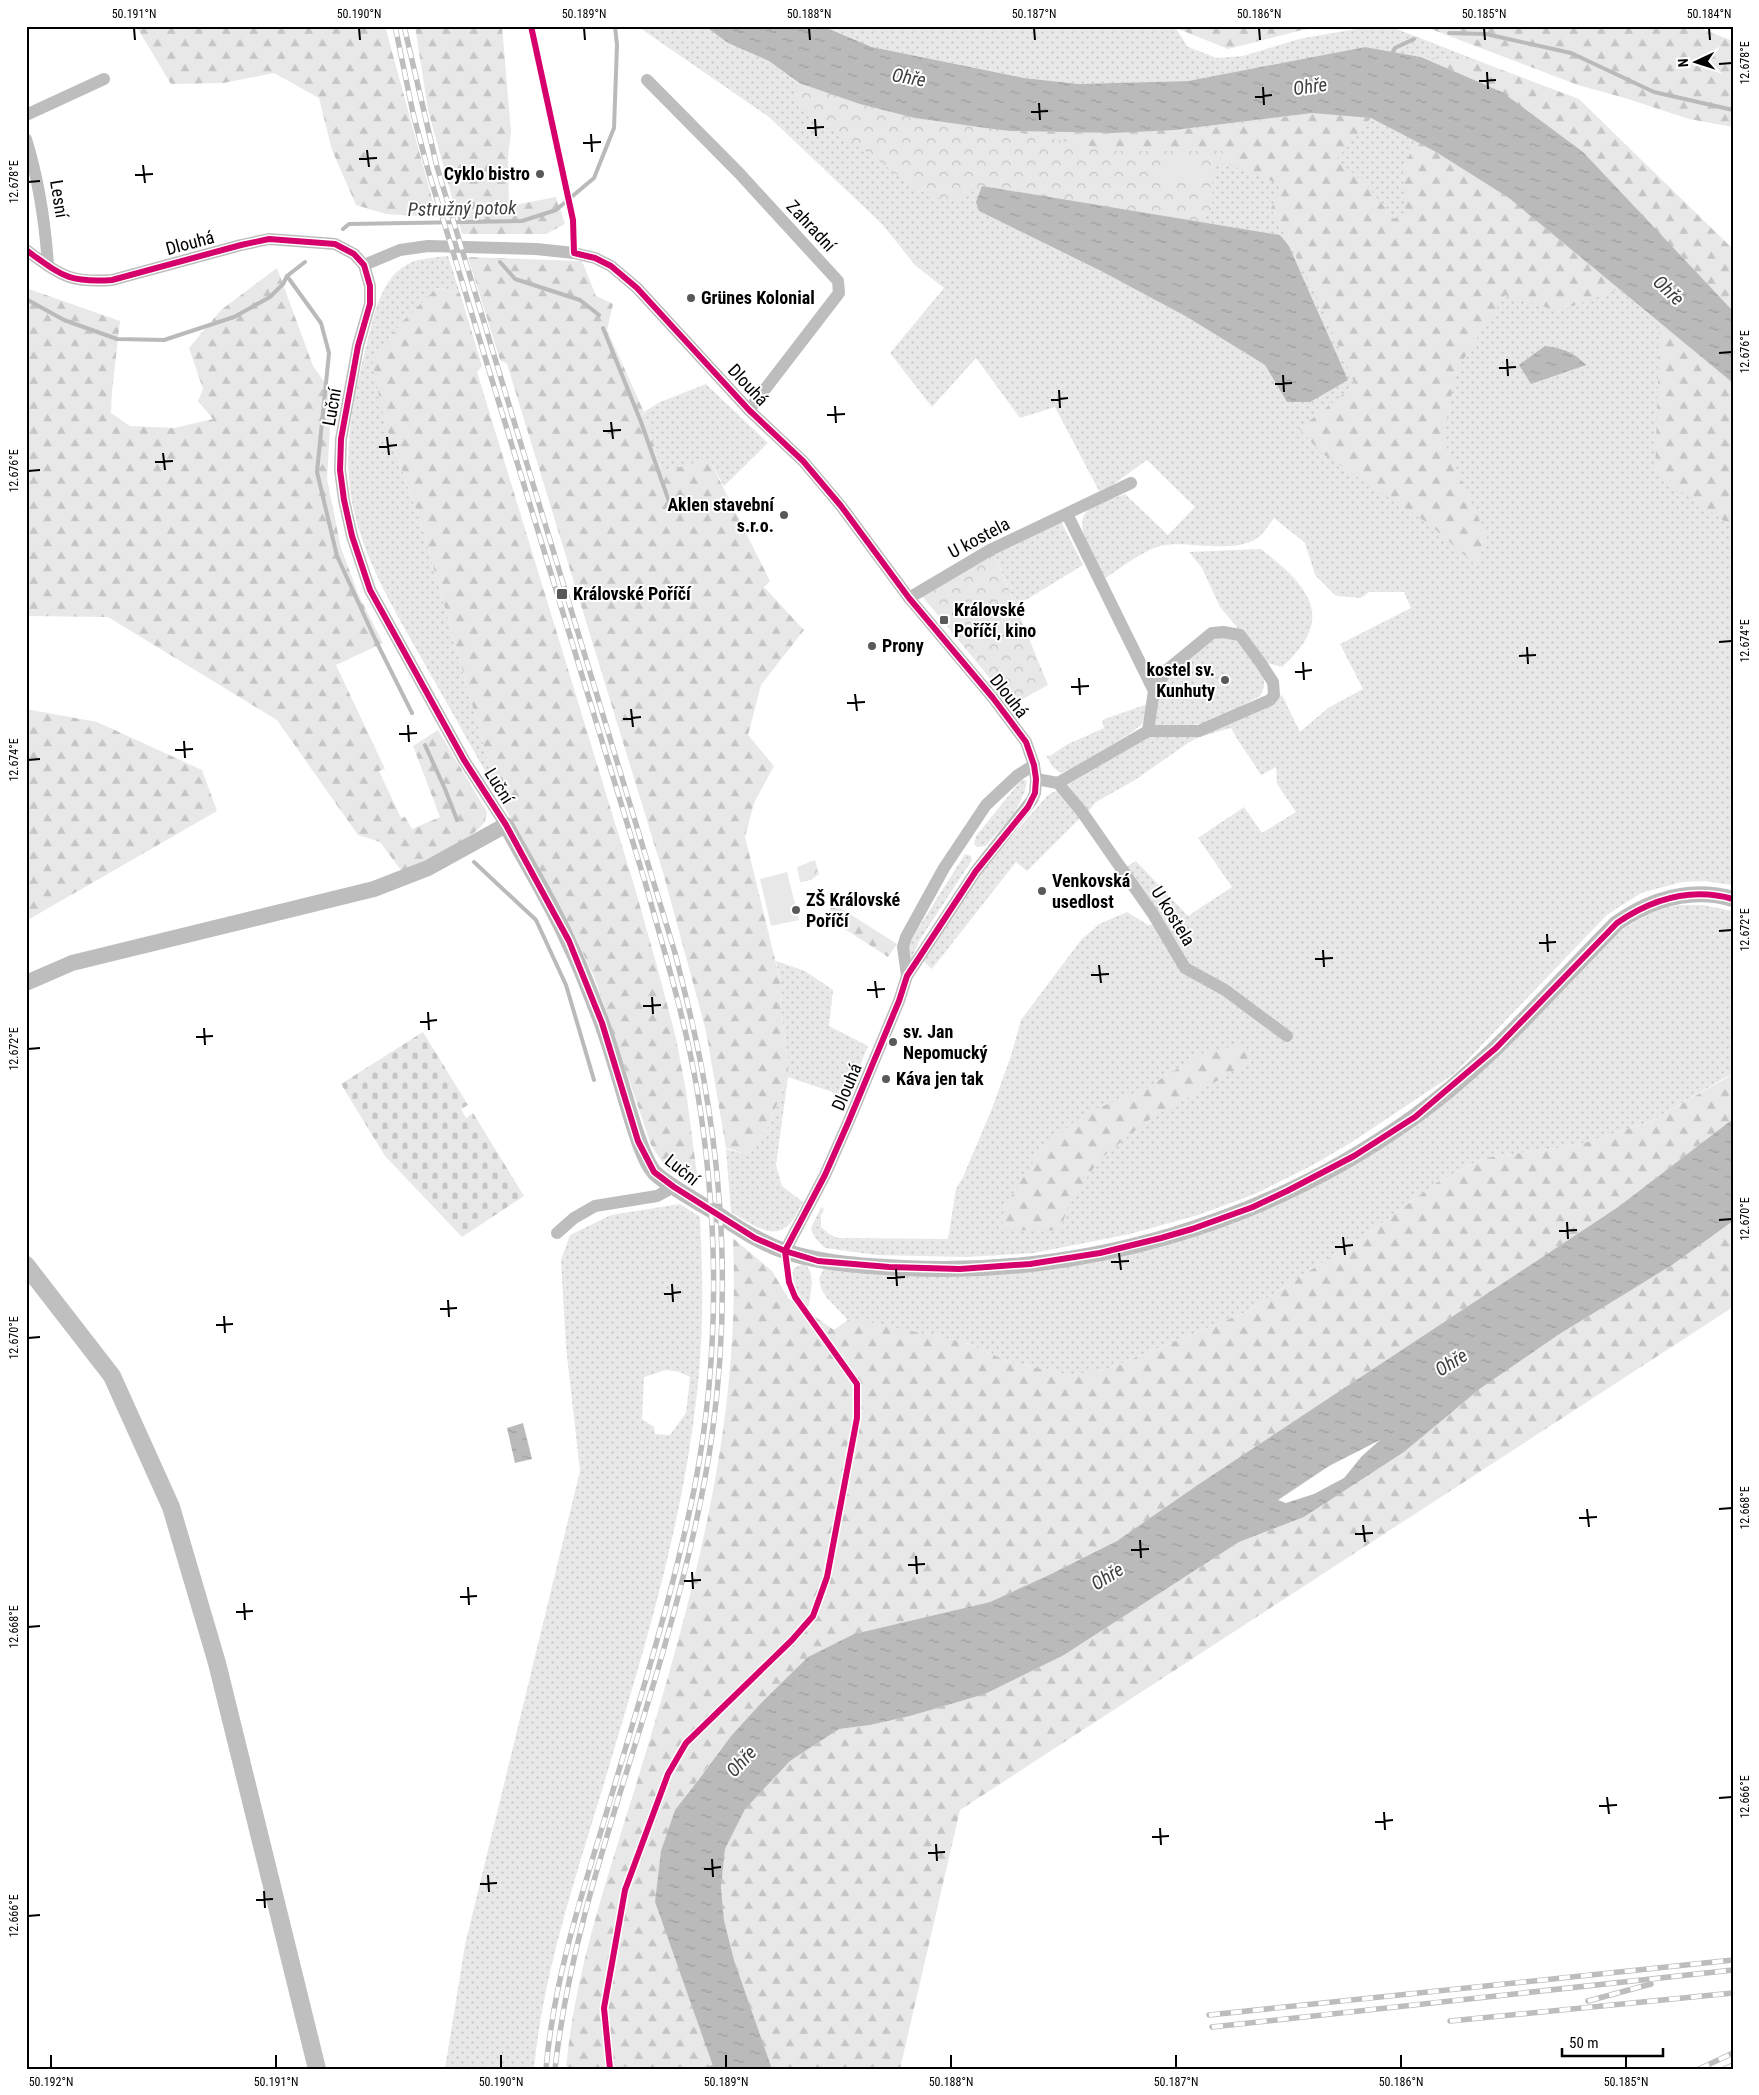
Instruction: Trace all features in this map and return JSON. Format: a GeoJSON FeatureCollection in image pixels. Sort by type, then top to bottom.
{"type":"FeatureCollection","features":[{"type":"Feature","properties":{"kind":"main road"},"geometry":{"type":"LineString","coordinates":[[26,1265],[112,1376],[171,1507],[217,1663],[317,2069]]}},
{"type":"Feature","properties":{"kind":"street"},"geometry":{"type":"LineString","coordinates":[[26,115],[104,79]]}},
{"type":"Feature","properties":{"kind":"street","name":"Zahradní"},"geometry":{"type":"LineString","coordinates":[[648,80],[838,280],[839,293],[749,410]]}},
{"type":"Feature","properties":{"kind":"street","name":"Lesní"},"geometry":{"type":"LineString","coordinates":[[26,139],[37,174],[45,220],[48,265]]}},
{"type":"Feature","properties":{"kind":"street","name":"Dlouhá"},"geometry":{"type":"LineString","coordinates":[[26,250],[60,274],[76,280],[112,280],[269,239],[335,244],[354,254],[364,265],[394,252],[428,246],[493,247],[574,253],[595,258],[611,266],[637,288],[749,410],[803,461],[841,506],[909,598],[993,698],[1026,742],[1034,765],[1035,793],[1028,807],[976,871],[907,976],[899,1001],[825,1175],[785,1251]]}},
{"type":"Feature","properties":{"kind":"street","name":"Luční"},"geometry":{"type":"LineString","coordinates":[[364,265],[370,286],[370,304],[358,346],[341,439],[340,470],[352,536],[370,590],[464,760],[506,825],[569,941],[602,1023],[638,1141],[654,1172],[674,1187],[755,1238],[785,1251],[818,1261],[889,1267],[952,1269],[1022,1265],[1064,1260],[1132,1246],[1192,1229],[1253,1207],[1295,1188],[1354,1156],[1415,1117],[1496,1048],[1617,923],[1634,911],[1672,897],[1710,894],[1733,899]]}},
{"type":"Feature","properties":{"kind":"street","name":"U kostela"},"geometry":{"type":"LineString","coordinates":[[909,598],[990,550],[1131,483]]}},
{"type":"Feature","properties":{"kind":"street"},"geometry":{"type":"LineString","coordinates":[[1067,514],[1154,691]]}},
{"type":"Feature","properties":{"kind":"street"},"geometry":{"type":"LineString","coordinates":[[1036,779],[1058,783],[1148,731],[1199,731],[1270,700],[1274,690],[1273,682],[1240,635],[1223,632],[1212,633],[1167,670],[1154,691],[1148,731]]}},
{"type":"Feature","properties":{"kind":"street","name":"Dlouhá"},"geometry":{"type":"LineString","coordinates":[[907,976],[903,947],[906,937],[944,868],[986,805],[1018,775],[1034,765]]}},
{"type":"Feature","properties":{"kind":"street","name":"U kostela"},"geometry":{"type":"LineString","coordinates":[[1058,783],[1082,812],[1148,907],[1185,968],[1225,990],[1288,1036]]}},
{"type":"Feature","properties":{"kind":"street"},"geometry":{"type":"LineString","coordinates":[[26,983],[72,963],[374,889],[428,868],[506,825]]}},
{"type":"Feature","properties":{"kind":"street","name":"Luční"},"geometry":{"type":"LineString","coordinates":[[557,1233],[574,1218],[595,1206],[657,1196],[674,1187]]}},
{"type":"Feature","properties":{"kind":"green space"},"geometry":{"type":"Polygon","coordinates":[[[136,26],[385,26],[437,217],[386,214],[356,205],[332,150],[319,98],[274,73],[223,83],[171,84],[136,26]]]}},
{"type":"Feature","properties":{"kind":"green space"},"geometry":{"type":"Polygon","coordinates":[[[415,26],[502,26],[511,132],[508,158],[509,206],[556,197],[565,224],[546,234],[462,234],[428,110],[415,26]]]}},
{"type":"Feature","properties":{"kind":"green space"},"geometry":{"type":"Polygon","coordinates":[[[637,26],[705,26],[728,43],[769,61],[799,84],[915,118],[1010,131],[1114,133],[1175,130],[1312,113],[1371,118],[1436,152],[1509,198],[1733,383],[1733,885],[1704,881],[1682,882],[1641,893],[1607,915],[1454,1074],[1352,1142],[1313,1165],[1255,1194],[1198,1215],[1130,1234],[1034,1253],[967,1257],[877,1255],[825,1248],[815,1238],[811,1228],[821,1207],[824,1209],[821,1215],[821,1227],[829,1234],[838,1238],[948,1239],[956,1189],[991,1111],[1011,1056],[1021,1020],[1081,940],[1099,924],[1127,912],[1148,925],[1166,924],[1126,867],[1136,861],[1188,916],[1232,887],[1198,838],[1244,807],[1262,833],[1296,812],[1277,784],[1276,767],[1261,775],[1231,728],[1199,737],[1188,743],[1135,780],[1096,802],[1087,813],[1068,785],[1150,735],[1194,735],[1265,705],[1282,695],[1300,732],[1328,708],[1363,689],[1340,644],[1411,608],[1404,592],[1369,592],[1361,598],[1336,596],[1315,575],[1305,543],[1274,518],[1260,536],[1251,542],[1227,546],[1165,545],[1150,550],[1104,579],[1087,545],[1082,526],[1083,518],[1090,508],[1125,494],[1168,535],[1195,507],[1147,460],[1111,486],[1099,491],[1055,407],[1020,418],[976,358],[932,407],[890,353],[944,288],[915,265],[882,224],[769,117],[637,26]],[[982,186],[979,211],[1101,271],[1187,317],[1265,365],[1287,402],[1348,380],[1289,246],[1280,235],[982,186]]]}},
{"type":"Feature","properties":{"kind":"green space"},"geometry":{"type":"Polygon","coordinates":[[[822,26],[1171,26],[1175,27],[1188,47],[1217,58],[1243,56],[1299,39],[1373,26],[1389,26],[1484,63],[1421,57],[1365,47],[1188,81],[1079,84],[1024,78],[872,47],[822,26]]]}},
{"type":"Feature","properties":{"kind":"green space"},"geometry":{"type":"Polygon","coordinates":[[[1171,26],[1330,26],[1302,30],[1228,49],[1171,26]]]}},
{"type":"Feature","properties":{"kind":"green space"},"geometry":{"type":"Polygon","coordinates":[[[1423,26],[1694,26],[1733,41],[1733,127],[1689,119],[1578,85],[1423,26]]]}},
{"type":"Feature","properties":{"kind":"green space"},"geometry":{"type":"Polygon","coordinates":[[[1421,57],[1484,63],[1579,99],[1733,249],[1733,311],[1679,254],[1502,92],[1421,57]]]}},
{"type":"Feature","properties":{"kind":"green space"},"geometry":{"type":"Polygon","coordinates":[[[799,83],[860,104],[915,118],[1010,131],[1115,151],[1224,151],[1213,173],[1212,209],[1199,222],[982,186],[949,203],[918,190],[867,152],[821,124],[792,97],[799,83]]]}},
{"type":"Feature","properties":{"kind":"green space"},"geometry":{"type":"Polygon","coordinates":[[[1312,113],[1371,118],[1336,160],[1364,182],[1394,219],[1405,212],[1403,171],[1415,141],[1509,198],[1619,289],[1559,311],[1505,295],[1456,371],[1443,439],[1487,537],[1476,565],[1429,524],[1323,454],[1299,429],[1355,385],[1316,294],[1271,209],[1282,185],[1228,164],[1116,151],[1010,131],[1114,133],[1217,127],[1312,113]]]}},
{"type":"Feature","properties":{"kind":"green space"},"geometry":{"type":"Polygon","coordinates":[[[1161,156],[1201,159],[1199,182],[1159,180],[1161,156]]]}},
{"type":"Feature","properties":{"kind":"green space"},"geometry":{"type":"Polygon","coordinates":[[[448,256],[460,293],[437,288],[384,420],[422,526],[497,793],[399,619],[377,575],[359,529],[349,481],[350,429],[355,394],[373,318],[382,294],[388,282],[406,265],[418,260],[448,256]]]}},
{"type":"Feature","properties":{"kind":"green space"},"geometry":{"type":"Polygon","coordinates":[[[468,257],[582,261],[596,296],[613,304],[607,330],[644,412],[662,472],[709,459],[770,581],[764,587],[804,630],[761,685],[748,735],[774,766],[754,803],[745,837],[781,984],[788,1076],[768,1127],[746,1154],[726,1148],[706,1031],[664,876],[507,364],[500,360],[468,257]]]}},
{"type":"Feature","properties":{"kind":"green space"},"geometry":{"type":"Polygon","coordinates":[[[277,268],[313,366],[332,393],[327,479],[341,548],[359,596],[383,643],[336,665],[385,769],[379,771],[401,818],[405,817],[412,829],[440,817],[413,746],[438,730],[487,812],[484,823],[469,836],[403,873],[380,842],[358,835],[277,720],[108,617],[26,616],[26,288],[120,321],[111,413],[130,426],[174,428],[213,419],[198,401],[203,389],[189,348],[221,310],[277,268]]]}},
{"type":"Feature","properties":{"kind":"green space"},"geometry":{"type":"Polygon","coordinates":[[[437,288],[460,293],[482,366],[477,372],[634,885],[676,1038],[686,1091],[698,1182],[668,1171],[651,1145],[595,979],[576,938],[497,793],[422,526],[384,420],[372,359],[402,322],[437,288]]]}},
{"type":"Feature","properties":{"kind":"green space"},"geometry":{"type":"Polygon","coordinates":[[[1660,322],[1733,383],[1733,527],[1655,474],[1660,322]]]}},
{"type":"Feature","properties":{"kind":"green space"},"geometry":{"type":"Polygon","coordinates":[[[706,384],[768,443],[724,486],[709,459],[662,473],[644,412],[660,402],[706,384]]]}},
{"type":"Feature","properties":{"kind":"green space"},"geometry":{"type":"Polygon","coordinates":[[[1058,521],[1062,523],[1083,565],[1016,606],[994,553],[1058,521]]]}},
{"type":"Feature","properties":{"kind":"green space"},"geometry":{"type":"Polygon","coordinates":[[[1261,549],[1292,576],[1303,589],[1310,603],[1312,617],[1309,633],[1299,649],[1282,667],[1267,663],[1220,607],[1202,568],[1189,552],[1261,549]]]}},
{"type":"Feature","properties":{"kind":"green space"},"geometry":{"type":"Polygon","coordinates":[[[994,553],[1048,685],[1012,705],[922,596],[994,553]]]}},
{"type":"Feature","properties":{"kind":"green space"},"geometry":{"type":"Polygon","coordinates":[[[1235,637],[1264,676],[1264,688],[1260,696],[1214,721],[1187,726],[1155,725],[1160,690],[1171,675],[1212,638],[1235,637]]]}},
{"type":"Feature","properties":{"kind":"green space"},"geometry":{"type":"Polygon","coordinates":[[[1150,703],[1141,725],[1128,735],[1069,770],[1060,773],[1052,766],[1046,755],[1050,756],[1066,745],[1104,728],[1102,720],[1150,703]]]}},
{"type":"Feature","properties":{"kind":"green space"},"geometry":{"type":"Polygon","coordinates":[[[26,709],[97,722],[202,770],[217,811],[26,921],[26,709]]]}},
{"type":"Feature","properties":{"kind":"green space"},"geometry":{"type":"Polygon","coordinates":[[[1022,779],[1027,781],[1017,808],[985,846],[977,847],[974,844],[976,836],[1022,779]]]}},
{"type":"Feature","properties":{"kind":"green space"},"geometry":{"type":"Polygon","coordinates":[[[1058,791],[1080,818],[1027,871],[1016,862],[932,969],[924,962],[925,955],[993,857],[1047,796],[1058,791]]]}},
{"type":"Feature","properties":{"kind":"green space"},"geometry":{"type":"Polygon","coordinates":[[[965,854],[971,856],[972,860],[919,941],[912,958],[908,958],[906,952],[914,935],[965,854]]]}},
{"type":"Feature","properties":{"kind":"green space"},"geometry":{"type":"Polygon","coordinates":[[[815,860],[819,874],[811,880],[800,882],[797,867],[815,860]]]}},
{"type":"Feature","properties":{"kind":"green space"},"geometry":{"type":"Polygon","coordinates":[[[787,872],[799,920],[771,926],[760,879],[787,872]]]}},
{"type":"Feature","properties":{"kind":"green space"},"geometry":{"type":"Polygon","coordinates":[[[834,904],[897,944],[888,957],[825,916],[834,904]]]}},
{"type":"Feature","properties":{"kind":"green space"},"geometry":{"type":"Polygon","coordinates":[[[1679,905],[1703,905],[1733,911],[1733,1073],[1652,1121],[1578,1145],[1484,1158],[1436,1183],[1374,1229],[1246,1312],[1105,1370],[1068,1375],[1010,1362],[964,1342],[848,1320],[826,1297],[821,1288],[819,1279],[824,1268],[1089,1263],[1367,1154],[1607,941],[1632,923],[1650,914],[1679,905]]]}},
{"type":"Feature","properties":{"kind":"green space"},"geometry":{"type":"Polygon","coordinates":[[[776,961],[805,971],[833,990],[829,1026],[868,1046],[847,1097],[788,1077],[776,1165],[782,1186],[803,1202],[785,1228],[779,1231],[772,1231],[757,1227],[731,1212],[726,1149],[746,1154],[768,1127],[788,1076],[781,984],[776,961]]]}},
{"type":"Feature","properties":{"kind":"green space"},"geometry":{"type":"Polygon","coordinates":[[[423,1032],[468,1105],[461,1109],[466,1118],[473,1113],[524,1196],[462,1237],[385,1156],[341,1084],[423,1032]]]}},
{"type":"Feature","properties":{"kind":"green space"},"geometry":{"type":"Polygon","coordinates":[[[1242,1045],[1255,1059],[1147,1121],[1099,1160],[1069,1204],[1060,1230],[1032,1231],[1002,1228],[1004,1208],[1039,1152],[1082,1115],[1146,1088],[1205,1052],[1242,1045]]]}},
{"type":"Feature","properties":{"kind":"green space"},"geometry":{"type":"Polygon","coordinates":[[[1733,1074],[1733,1119],[1618,1207],[1199,1484],[1118,1541],[990,1602],[854,1634],[808,1657],[762,1702],[731,1736],[675,1810],[655,1902],[714,2069],[566,2069],[577,1994],[585,1957],[678,1642],[709,1510],[721,1444],[729,1376],[733,1308],[733,1238],[772,1271],[788,1298],[834,1330],[848,1320],[858,1320],[964,1342],[1010,1362],[1068,1375],[1105,1370],[1246,1312],[1374,1229],[1436,1183],[1484,1158],[1578,1145],[1652,1121],[1733,1074]]]}},
{"type":"Feature","properties":{"kind":"green space"},"geometry":{"type":"Polygon","coordinates":[[[680,1204],[700,1217],[702,1332],[699,1378],[682,1493],[649,1629],[555,1952],[539,2030],[534,2069],[445,2069],[465,1945],[580,1471],[566,1347],[561,1260],[570,1235],[611,1215],[680,1204]],[[666,1370],[644,1377],[642,1419],[654,1427],[655,1434],[670,1435],[686,1413],[690,1377],[680,1372],[666,1370]]]}},
{"type":"Feature","properties":{"kind":"green space"},"geometry":{"type":"Polygon","coordinates":[[[1733,1221],[1733,1307],[960,1810],[900,2069],[772,2069],[734,1960],[724,1920],[721,1883],[725,1849],[745,1805],[790,1761],[839,1729],[870,1725],[910,1716],[985,1694],[1064,1655],[1239,1542],[1304,1517],[1404,1452],[1481,1388],[1558,1335],[1672,1265],[1733,1221]]]}},
{"type":"Feature","properties":{"kind":"green space"},"geometry":{"type":"Polygon","coordinates":[[[803,1264],[810,1271],[811,1276],[809,1306],[805,1306],[792,1284],[794,1268],[803,1264]]]}},
{"type":"Feature","properties":{"kind":"water","name":"Ohře"},"geometry":{"type":"Polygon","coordinates":[[[705,26],[822,26],[872,47],[1024,78],[1079,84],[1188,81],[1365,47],[1421,57],[1502,92],[1583,152],[1733,311],[1733,383],[1509,198],[1436,152],[1371,118],[1312,113],[1175,130],[1114,133],[1010,131],[986,128],[915,118],[860,104],[799,83],[769,61],[728,43],[705,26]]]}},
{"type":"Feature","properties":{"kind":"water"},"geometry":{"type":"Polygon","coordinates":[[[982,186],[1280,235],[1289,246],[1348,380],[1310,402],[1287,402],[1265,365],[1187,317],[1101,271],[979,211],[976,202],[982,186]]]}},
{"type":"Feature","properties":{"kind":"water"},"geometry":{"type":"Polygon","coordinates":[[[1545,346],[1567,351],[1586,365],[1531,384],[1519,365],[1545,346]]]}},
{"type":"Feature","properties":{"kind":"water","name":"Ohře"},"geometry":{"type":"Polygon","coordinates":[[[1733,1119],[1733,1221],[1672,1265],[1558,1335],[1481,1388],[1404,1452],[1304,1517],[1239,1542],[1064,1655],[985,1694],[910,1716],[870,1725],[839,1729],[790,1761],[745,1809],[725,1849],[721,1886],[724,1920],[734,1960],[772,2069],[714,2069],[655,1902],[661,1851],[675,1810],[731,1736],[762,1702],[808,1657],[854,1634],[990,1602],[1117,1541],[1199,1484],[1618,1207],[1733,1119]],[[1380,1440],[1329,1466],[1278,1500],[1286,1503],[1314,1494],[1344,1478],[1362,1456],[1380,1440]]]}},
{"type":"Feature","properties":{"kind":"water"},"geometry":{"type":"Polygon","coordinates":[[[523,1423],[532,1459],[515,1463],[507,1428],[523,1423]]]}},
{"type":"Feature","properties":{"kind":"waterway","name":"Pstružný potok"},"geometry":{"type":"LineString","coordinates":[[343,229],[349,224],[522,221],[556,210],[594,178],[614,128],[617,45],[615,26]]}},
{"type":"Feature","properties":{"kind":"waterway"},"geometry":{"type":"LineString","coordinates":[[1449,33],[1486,34],[1571,53],[1654,92],[1733,110]]}},
{"type":"Feature","properties":{"kind":"waterway"},"geometry":{"type":"LineString","coordinates":[[1391,56],[1395,48],[1414,39]]}},
{"type":"Feature","properties":{"kind":"waterway","name":"Pstružný potok"},"geometry":{"type":"LineString","coordinates":[[26,299],[64,320],[117,339],[164,340],[234,317],[270,297],[283,284],[287,276],[305,262]]}},
{"type":"Feature","properties":{"kind":"waterway"},"geometry":{"type":"LineString","coordinates":[[500,262],[515,279],[580,300],[599,315]]}},
{"type":"Feature","properties":{"kind":"waterway"},"geometry":{"type":"LineString","coordinates":[[287,276],[321,323],[329,353],[317,472],[337,556],[412,713]]}},
{"type":"Feature","properties":{"kind":"waterway"},"geometry":{"type":"LineString","coordinates":[[603,328],[641,422],[672,510]]}},
{"type":"Feature","properties":{"kind":"waterway"},"geometry":{"type":"LineString","coordinates":[[425,745],[457,820]]}},
{"type":"Feature","properties":{"kind":"waterway"},"geometry":{"type":"LineString","coordinates":[[474,862],[536,920],[566,985],[594,1080]]}},
{"type":"Feature","properties":{"kind":"waterway"},"geometry":{"type":"LineString","coordinates":[[708,2069],[717,2065]]}},
{"type":"Feature","properties":{"kind":"railway"},"geometry":{"type":"LineString","coordinates":[[395,26],[413,113],[428,170],[645,882],[674,985],[697,1089],[704,1139],[713,1240],[714,1290],[709,1390],[694,1490],[678,1562],[659,1632],[567,1949],[554,2009],[546,2069]]}},
{"type":"Feature","properties":{"kind":"railway"},"geometry":{"type":"LineString","coordinates":[[404,26],[437,167],[675,953],[702,1070],[717,1173],[722,1261],[722,1304],[717,1392],[703,1489],[692,1542],[671,1622],[586,1909],[573,1962],[555,2069]]}},
{"type":"Feature","properties":{"kind":"railway"},"geometry":{"type":"LineString","coordinates":[[1209,2015],[1733,1960]]}},
{"type":"Feature","properties":{"kind":"railway"},"geometry":{"type":"LineString","coordinates":[[1212,2027],[1733,1970]]}},
{"type":"Feature","properties":{"kind":"railway"},"geometry":{"type":"LineString","coordinates":[[1588,2001],[1651,1984]]}},
{"type":"Feature","properties":{"kind":"railway"},"geometry":{"type":"LineString","coordinates":[[1450,2021],[1733,1993]]}},
{"type":"Feature","properties":{"kind":"railway"},"geometry":{"type":"LineString","coordinates":[[1699,2069],[1733,2053]]}},
{"type":"Feature","properties":{"kind":"railway"},"geometry":{"type":"LineString","coordinates":[[1724,2069],[1733,2065]]}},
{"type":"Feature","properties":{"kind":"cycle path"},"geometry":{"type":"LineString","coordinates":[[531,26],[573,220],[574,253],[595,258],[611,266],[637,288],[749,410],[803,461],[841,506],[909,598],[993,698],[1026,742],[1034,765],[1035,793],[1028,807],[976,871],[907,976],[899,1001],[825,1175],[785,1251]]}},
{"type":"Feature","properties":{"kind":"cycle path"},"geometry":{"type":"LineString","coordinates":[[26,250],[66,276],[97,281],[112,280],[269,239],[335,244],[354,254],[364,265],[370,286],[370,304],[358,346],[341,439],[340,470],[352,536],[370,590],[464,760],[506,825],[569,941],[602,1023],[638,1141],[654,1172],[674,1187],[755,1238],[785,1251],[818,1261],[889,1267],[960,1269],[1030,1264],[1100,1253],[1161,1238],[1253,1207],[1354,1156],[1415,1117],[1496,1048],[1617,923],[1644,907],[1672,898],[1702,894],[1733,899]]}},
{"type":"Feature","properties":{"kind":"cycle path"},"geometry":{"type":"LineString","coordinates":[[610,2069],[604,2008],[625,1890],[668,1774],[686,1743],[792,1640],[813,1616],[827,1577],[857,1418],[857,1384],[795,1297],[789,1282],[785,1251]]}},
{"type":"Feature","properties":{"kind":"place","name":"Cyklo bistro"},"geometry":{"type":"Point","coordinates":[540,174]}},
{"type":"Feature","properties":{"kind":"place","name":"Grünes Kolonial"},"geometry":{"type":"Point","coordinates":[691,298]}},
{"type":"Feature","properties":{"kind":"place","name":"Aklen stavební s.r.o."},"geometry":{"type":"Point","coordinates":[784,515]}},
{"type":"Feature","properties":{"kind":"place","name":"Královské Poříčí"},"geometry":{"type":"Point","coordinates":[562,594]}},
{"type":"Feature","properties":{"kind":"place","name":"Královské Poříčí, kino"},"geometry":{"type":"Point","coordinates":[944,620]}},
{"type":"Feature","properties":{"kind":"place","name":"Prony"},"geometry":{"type":"Point","coordinates":[872,646]}},
{"type":"Feature","properties":{"kind":"place","name":"kostel sv. Kunhuty"},"geometry":{"type":"Point","coordinates":[1225,680]}},
{"type":"Feature","properties":{"kind":"place","name":"Venkovská usedlost"},"geometry":{"type":"Point","coordinates":[1042,891]}},
{"type":"Feature","properties":{"kind":"place","name":"ZŠ Královské Poříčí"},"geometry":{"type":"Point","coordinates":[796,910]}},
{"type":"Feature","properties":{"kind":"place","name":"sv. Jan Nepomucký"},"geometry":{"type":"Point","coordinates":[893,1042]}},
{"type":"Feature","properties":{"kind":"place","name":"Káva jen tak"},"geometry":{"type":"Point","coordinates":[886,1079]}}]}
